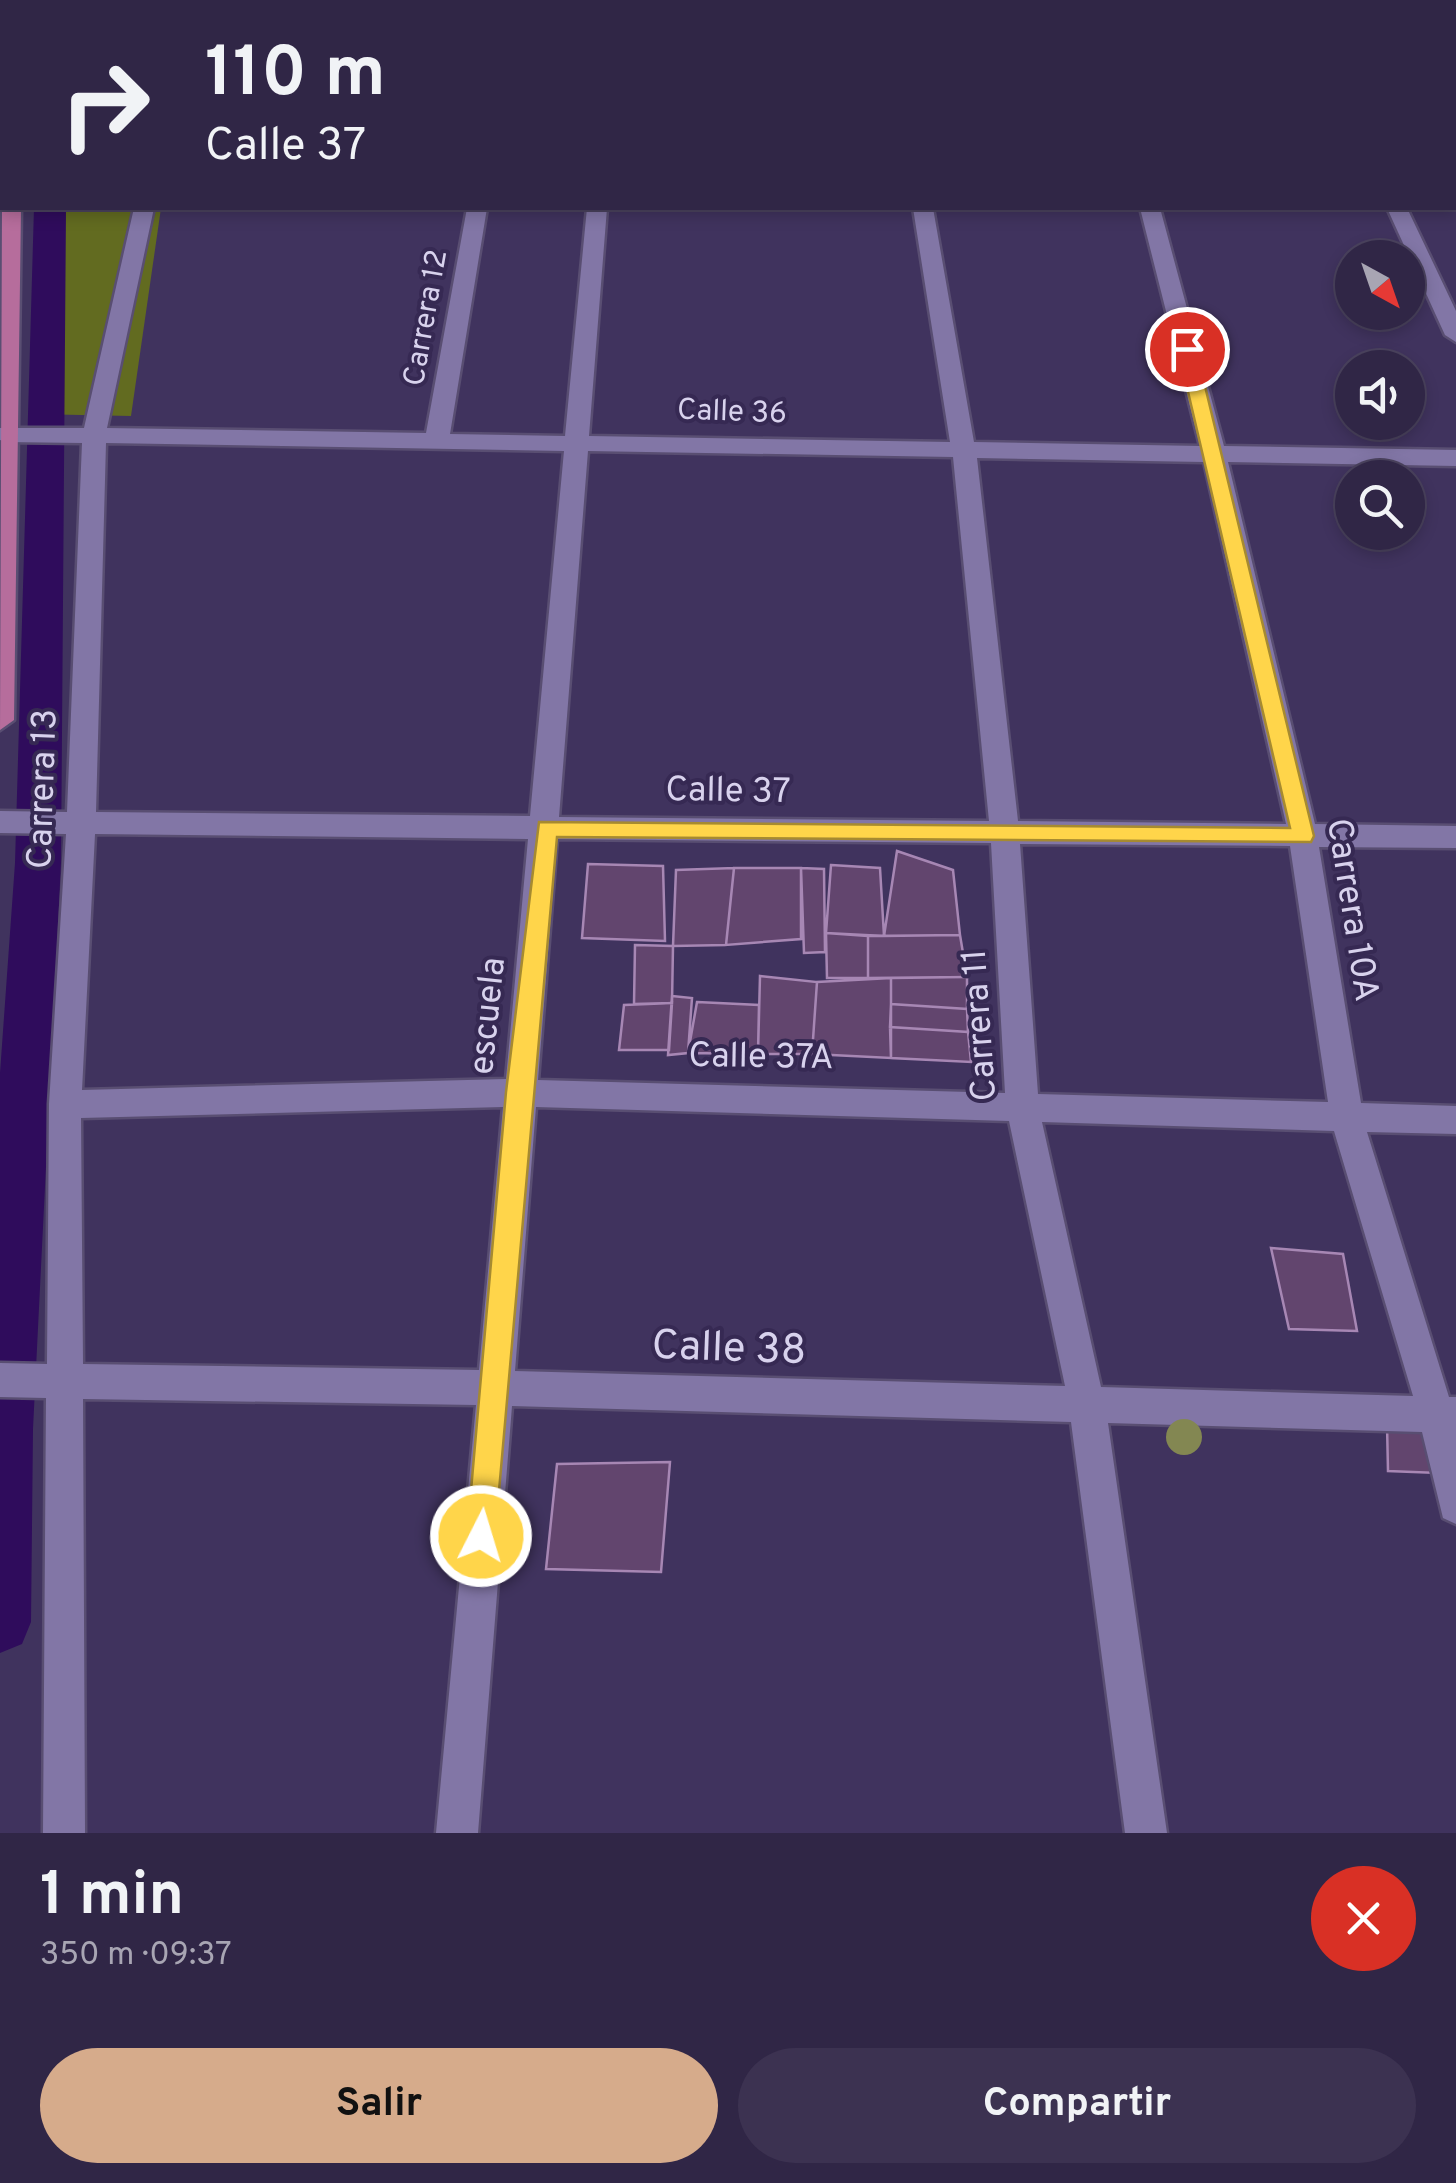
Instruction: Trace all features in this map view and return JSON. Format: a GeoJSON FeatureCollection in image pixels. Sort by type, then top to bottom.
{"type":"FeatureCollection","features":[{"type":"Feature","properties":{"kind":"main road"},"geometry":{"type":"LineString","coordinates":[[0,720],[11,210]]}},
{"type":"Feature","properties":{"kind":"street","name":"Carrera 13"},"geometry":{"type":"LineString","coordinates":[[64,1833],[57,1378],[89,434],[144,210]]}},
{"type":"Feature","properties":{"kind":"street","name":"Carrera 12"},"geometry":{"type":"LineString","coordinates":[[437,440],[477,210]]}},
{"type":"Feature","properties":{"kind":"street","name":"escuela"},"geometry":{"type":"LineString","coordinates":[[457,1833],[597,210]]}},
{"type":"Feature","properties":{"kind":"street","name":"Carrera 11"},"geometry":{"type":"LineString","coordinates":[[923,210],[964,452],[1005,833],[1022,1104],[1087,1405],[1146,1833]]}},
{"type":"Feature","properties":{"kind":"street","name":"Carrera 10A"},"geometry":{"type":"LineString","coordinates":[[1151,210],[1215,456],[1303,836],[1347,1119],[1446,1415],[1456,1505]]}},
{"type":"Feature","properties":{"kind":"street"},"geometry":{"type":"LineString","coordinates":[[1397,210],[1456,335]]}},
{"type":"Feature","properties":{"kind":"street","name":"Calle 36"},"geometry":{"type":"LineString","coordinates":[[6,434],[1456,458]]}},
{"type":"Feature","properties":{"kind":"street","name":"Calle 37"},"geometry":{"type":"LineString","coordinates":[[13,822],[1456,837]]}},
{"type":"Feature","properties":{"kind":"street","name":"Calle 37A"},"geometry":{"type":"LineString","coordinates":[[64,1104],[518,1092],[1022,1104],[1347,1119],[1456,1120]]}},
{"type":"Feature","properties":{"kind":"street","name":"Calle 38"},"geometry":{"type":"LineString","coordinates":[[0,1380],[493,1388],[1446,1415]]}},
{"type":"Feature","properties":{"kind":"green space"},"geometry":{"type":"Polygon","coordinates":[[[38,210],[161,210],[131,416],[32,414],[38,210]]]}},
{"type":"Feature","properties":{"kind":"building"},"geometry":{"type":"Polygon","coordinates":[[[897,851],[953,870],[960,935],[884,936],[897,851]]]}},
{"type":"Feature","properties":{"kind":"building"},"geometry":{"type":"Polygon","coordinates":[[[588,864],[663,866],[665,941],[582,938],[588,864]]]}},
{"type":"Feature","properties":{"kind":"building"},"geometry":{"type":"Polygon","coordinates":[[[831,865],[880,868],[884,936],[826,933],[831,865]]]}},
{"type":"Feature","properties":{"kind":"building"},"geometry":{"type":"Polygon","coordinates":[[[734,868],[726,945],[673,946],[676,870],[734,868]]]}},
{"type":"Feature","properties":{"kind":"building"},"geometry":{"type":"Polygon","coordinates":[[[734,868],[801,868],[801,939],[726,945],[734,868]]]}},
{"type":"Feature","properties":{"kind":"building"},"geometry":{"type":"Polygon","coordinates":[[[801,868],[824,869],[825,952],[804,953],[801,868]]]}},
{"type":"Feature","properties":{"kind":"building"},"geometry":{"type":"Polygon","coordinates":[[[826,933],[868,936],[868,978],[827,978],[826,933]]]}},
{"type":"Feature","properties":{"kind":"building"},"geometry":{"type":"Polygon","coordinates":[[[960,935],[967,977],[868,978],[868,936],[960,935]]]}},
{"type":"Feature","properties":{"kind":"building"},"geometry":{"type":"Polygon","coordinates":[[[635,945],[673,946],[672,1003],[634,1004],[635,945]]]}},
{"type":"Feature","properties":{"kind":"building"},"geometry":{"type":"Polygon","coordinates":[[[760,976],[817,982],[812,1054],[758,1054],[760,976]]]}},
{"type":"Feature","properties":{"kind":"building"},"geometry":{"type":"Polygon","coordinates":[[[967,977],[967,1009],[891,1004],[891,978],[967,977]]]}},
{"type":"Feature","properties":{"kind":"building"},"geometry":{"type":"Polygon","coordinates":[[[891,978],[891,1058],[812,1054],[817,982],[891,978]]]}},
{"type":"Feature","properties":{"kind":"building"},"geometry":{"type":"Polygon","coordinates":[[[672,996],[692,998],[688,1053],[668,1055],[672,996]]]}},
{"type":"Feature","properties":{"kind":"building"},"geometry":{"type":"Polygon","coordinates":[[[697,1002],[759,1005],[758,1054],[688,1053],[697,1002]]]}},
{"type":"Feature","properties":{"kind":"building"},"geometry":{"type":"Polygon","coordinates":[[[672,1003],[669,1050],[619,1050],[624,1005],[672,1003]]]}},
{"type":"Feature","properties":{"kind":"building"},"geometry":{"type":"Polygon","coordinates":[[[891,1004],[967,1009],[968,1032],[890,1027],[891,1004]]]}},
{"type":"Feature","properties":{"kind":"building"},"geometry":{"type":"Polygon","coordinates":[[[890,1027],[968,1032],[971,1062],[891,1058],[890,1027]]]}},
{"type":"Feature","properties":{"kind":"building"},"geometry":{"type":"Polygon","coordinates":[[[1271,1248],[1343,1254],[1357,1331],[1289,1329],[1271,1248]]]}},
{"type":"Feature","properties":{"kind":"building"},"geometry":{"type":"Polygon","coordinates":[[[1387,1424],[1429,1427],[1438,1473],[1388,1471],[1387,1424]]]}},
{"type":"Feature","properties":{"kind":"building"},"geometry":{"type":"Polygon","coordinates":[[[670,1462],[661,1572],[546,1569],[557,1464],[670,1462]]]}},
{"type":"Feature","properties":{"kind":"waterway"},"geometry":{"type":"LineString","coordinates":[[0,1622],[4,1429],[38,863],[50,210]]}},
{"type":"Feature","properties":{"kind":"route"},"geometry":{"type":"LineString","coordinates":[[481,1536],[518,1092],[546,828],[1303,836],[1187,349]]}}]}
